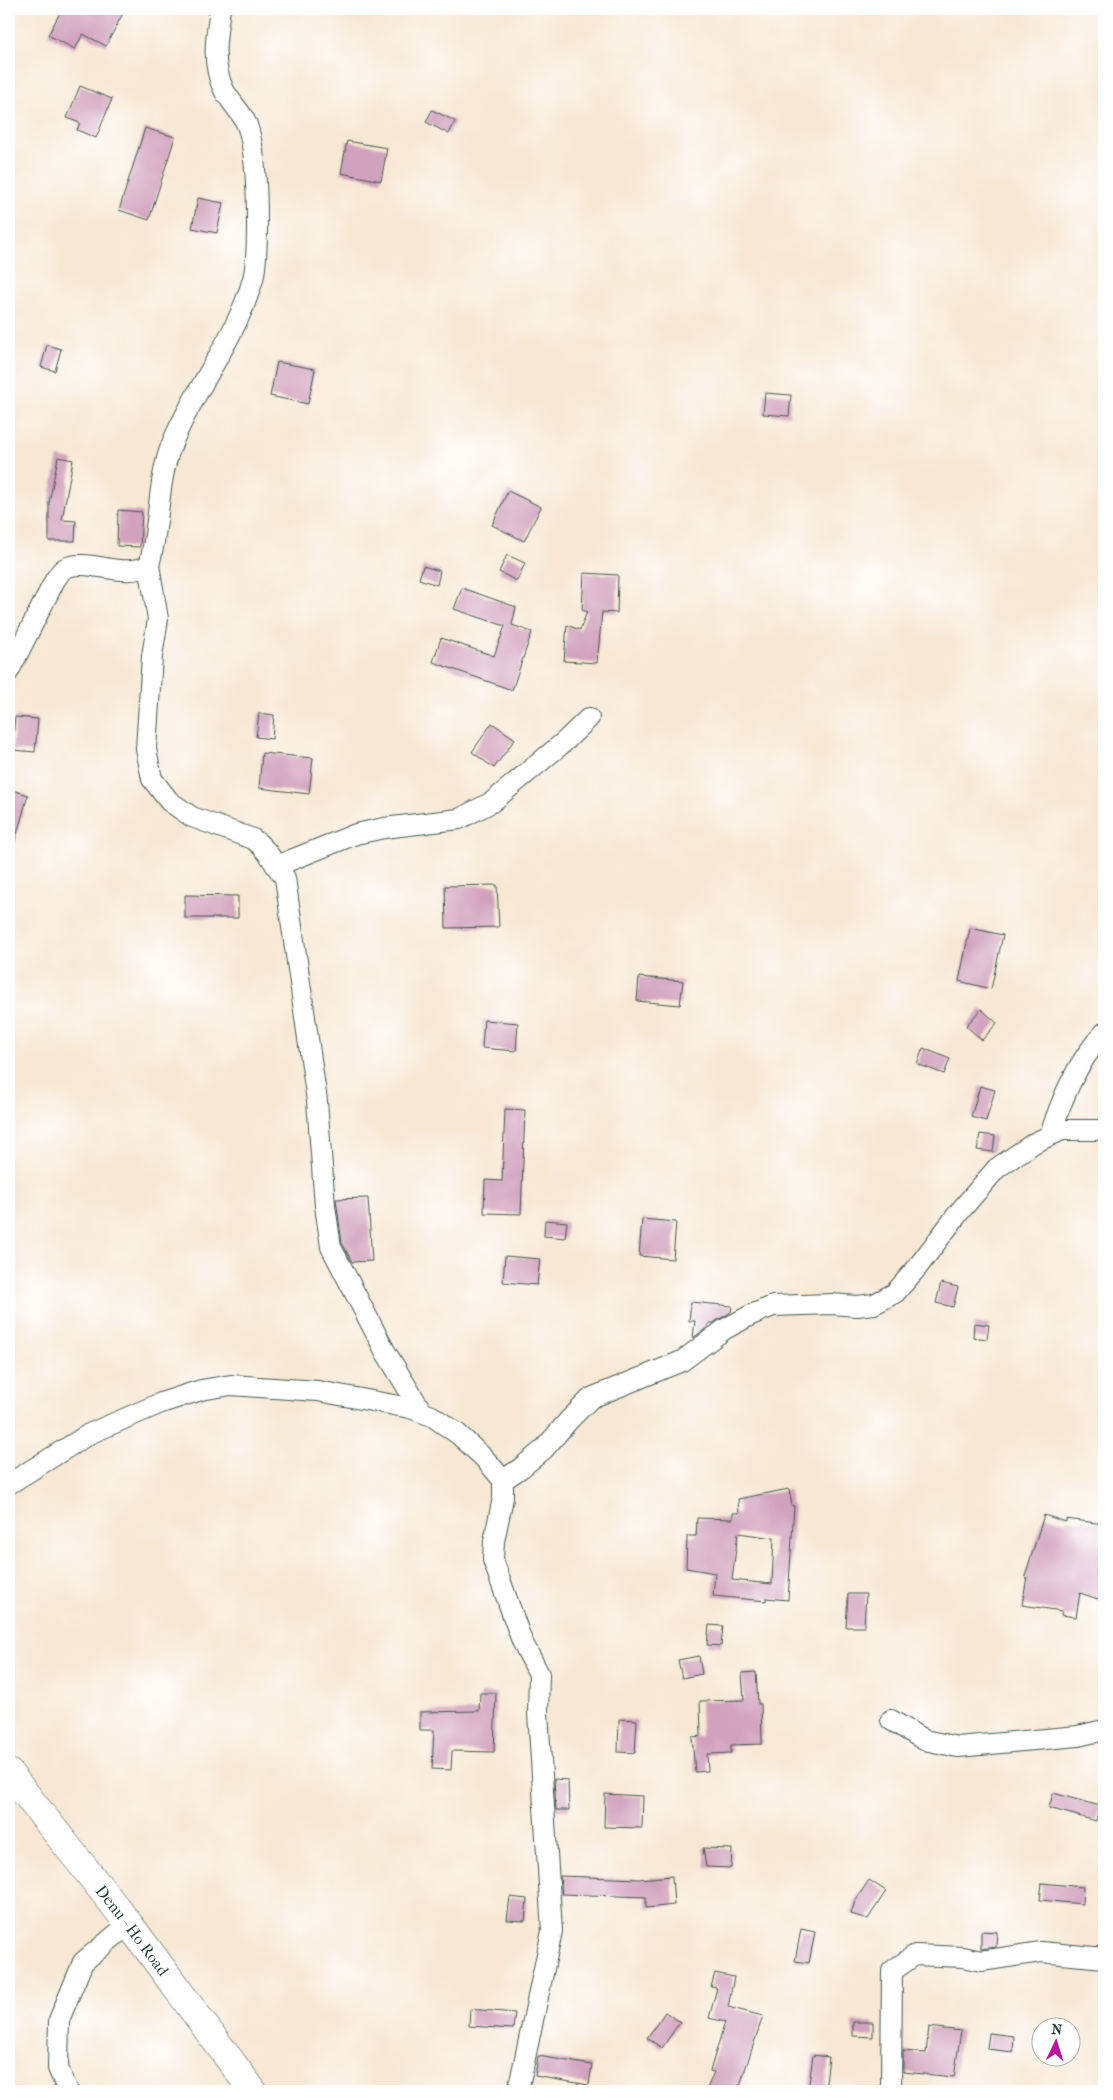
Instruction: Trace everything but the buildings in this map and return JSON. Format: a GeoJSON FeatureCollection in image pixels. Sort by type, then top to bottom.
{"type":"FeatureCollection","features":[{"type":"Feature","properties":{"kind":"main road","name":"Denu - Ho Road"},"geometry":{"type":"LineString","coordinates":[[9,1773],[129,1924],[254,2091]]}},
{"type":"Feature","properties":{"kind":"street"},"geometry":{"type":"LineString","coordinates":[[220,9],[215,47],[217,71],[224,91],[246,123],[251,139],[257,223],[253,278],[237,324],[213,369],[184,416],[171,448],[158,504],[149,565],[158,619],[152,656],[146,749],[152,779],[170,801],[192,817],[253,839],[269,853],[285,878],[317,1101],[324,1206],[331,1247],[385,1352],[422,1412]]}},
{"type":"Feature","properties":{"kind":"street"},"geometry":{"type":"LineString","coordinates":[[9,671],[55,580],[63,569],[75,565],[129,570],[142,569],[149,565]]}},
{"type":"Feature","properties":{"kind":"street"},"geometry":{"type":"LineString","coordinates":[[276,866],[356,834],[384,828],[459,819],[492,802],[589,718]]}},
{"type":"Feature","properties":{"kind":"street"},"geometry":{"type":"LineString","coordinates":[[1050,1136],[1058,1110],[1074,1074],[1092,1045],[1104,1033]]}},
{"type":"Feature","properties":{"kind":"street"},"geometry":{"type":"LineString","coordinates":[[503,1480],[544,1449],[591,1398],[682,1361],[725,1329],[751,1315],[773,1306],[832,1304],[857,1306],[874,1304],[895,1293],[916,1269],[960,1210],[997,1168],[1034,1142],[1062,1130],[1104,1130]]}},
{"type":"Feature","properties":{"kind":"street"},"geometry":{"type":"LineString","coordinates":[[9,1484],[89,1434],[160,1403],[201,1390],[232,1385],[318,1391],[410,1408],[422,1412],[432,1416],[458,1434],[484,1458],[503,1480],[504,1498],[495,1533],[493,1560],[522,1641],[539,1674],[538,1713],[552,1930],[518,2091]]}},
{"type":"Feature","properties":{"kind":"street"},"geometry":{"type":"LineString","coordinates":[[892,1720],[924,1740],[958,1747],[1078,1736],[1104,1730]]}},
{"type":"Feature","properties":{"kind":"street"},"geometry":{"type":"LineString","coordinates":[[68,2091],[58,2068],[59,2020],[83,1962],[129,1924]]}},
{"type":"Feature","properties":{"kind":"street"},"geometry":{"type":"LineString","coordinates":[[891,2091],[892,1971],[916,1955],[963,1957],[982,1961],[1041,1952],[1104,1958]]}}]}
